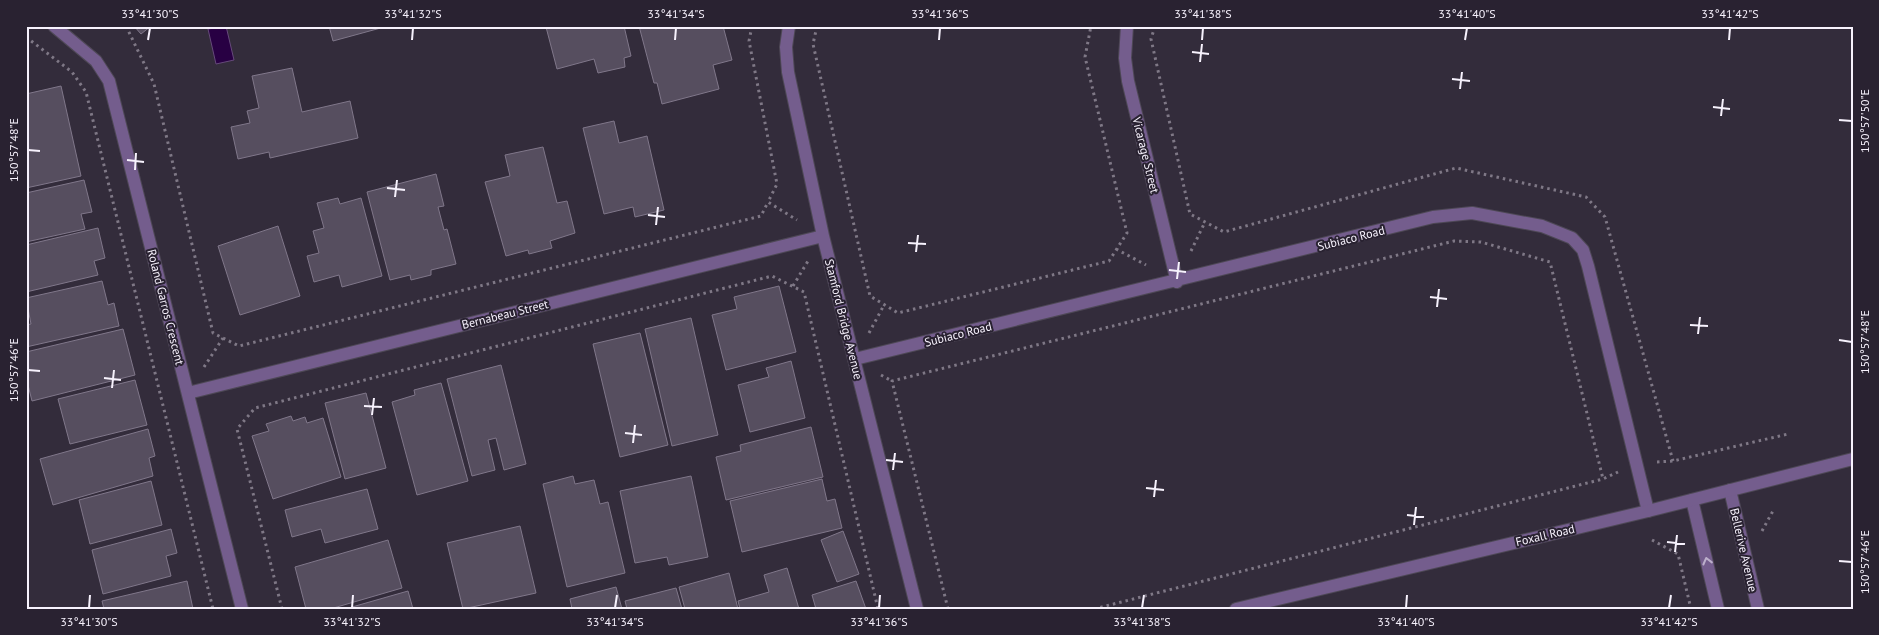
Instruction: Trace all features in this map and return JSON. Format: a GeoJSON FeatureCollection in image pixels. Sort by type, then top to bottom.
{"type":"FeatureCollection","features":[{"type":"Feature","properties":{"kind":"street","name":"Roland Garros Crescent"},"geometry":{"type":"LineString","coordinates":[[54,26],[96,61],[108,81],[242,609]]}},
{"type":"Feature","properties":{"kind":"street","name":"Stamford Bridge Avenue"},"geometry":{"type":"LineString","coordinates":[[788,26],[788,72],[822,236],[855,359],[917,609]]}},
{"type":"Feature","properties":{"kind":"street","name":"Vicarage Street"},"geometry":{"type":"LineString","coordinates":[[1127,26],[1125,58],[1128,81],[1177,282]]}},
{"type":"Feature","properties":{"kind":"street","name":"Subiaco Road"},"geometry":{"type":"LineString","coordinates":[[855,359],[1177,282],[1433,217],[1472,214],[1542,226],[1572,238],[1583,250],[1648,511]]}},
{"type":"Feature","properties":{"kind":"street","name":"Bernabeau Street"},"geometry":{"type":"LineString","coordinates":[[188,393],[822,236]]}},
{"type":"Feature","properties":{"kind":"street","name":"Foxall Road"},"geometry":{"type":"LineString","coordinates":[[1236,609],[1648,511],[1853,459]]}},
{"type":"Feature","properties":{"kind":"street","name":"Bellerive Avenue"},"geometry":{"type":"LineString","coordinates":[[1730,490],[1758,609]]}},
{"type":"Feature","properties":{"kind":"street"},"geometry":{"type":"LineString","coordinates":[[1692,500],[1718,609]]}},
{"type":"Feature","properties":{"kind":"path"},"geometry":{"type":"LineString","coordinates":[[126,26],[154,84],[213,333],[239,346],[761,216],[777,184],[749,41],[752,26]]}},
{"type":"Feature","properties":{"kind":"path"},"geometry":{"type":"LineString","coordinates":[[816,26],[813,44],[870,296],[898,313],[1109,260],[1127,233],[1086,57],[1091,26]]}},
{"type":"Feature","properties":{"kind":"path"},"geometry":{"type":"LineString","coordinates":[[26,37],[72,72],[86,92],[213,609]]}},
{"type":"Feature","properties":{"kind":"path"},"geometry":{"type":"LineString","coordinates":[[768,202],[822,236],[794,286]]}},
{"type":"Feature","properties":{"kind":"path"},"geometry":{"type":"LineString","coordinates":[[948,609],[892,381],[1454,241],[1481,242],[1550,262],[1602,479]]}},
{"type":"Feature","properties":{"kind":"path"},"geometry":{"type":"LineString","coordinates":[[282,609],[238,428],[255,408],[772,276],[804,292],[878,609]]}},
{"type":"Feature","properties":{"kind":"path"},"geometry":{"type":"LineString","coordinates":[[1094,609],[1602,479],[1636,463],[1673,461],[1788,434]]}},
{"type":"Feature","properties":{"kind":"path"},"geometry":{"type":"LineString","coordinates":[[1764,541],[1761,532],[1774,509]]}},
{"type":"Feature","properties":{"kind":"path"},"geometry":{"type":"LineString","coordinates":[[1652,540],[1678,554],[1691,609]]}},
{"type":"Feature","properties":{"kind":"shaded area"},"geometry":{"type":"Polygon","coordinates":[[[226,26],[234,60],[216,64],[208,29],[226,26]]]}},
{"type":"Feature","properties":{"kind":"building"},"geometry":{"type":"Polygon","coordinates":[[[134,26],[151,26],[141,34],[134,26]]]}},
{"type":"Feature","properties":{"kind":"building"},"geometry":{"type":"Polygon","coordinates":[[[329,26],[388,26],[333,41],[329,26]]]}},
{"type":"Feature","properties":{"kind":"building"},"geometry":{"type":"Polygon","coordinates":[[[624,26],[631,56],[624,58],[625,67],[598,73],[594,59],[557,69],[546,27],[624,26]]]}},
{"type":"Feature","properties":{"kind":"building"},"geometry":{"type":"Polygon","coordinates":[[[639,26],[723,26],[732,60],[713,65],[719,89],[662,104],[657,83],[654,83],[639,26]]]}},
{"type":"Feature","properties":{"kind":"building"},"geometry":{"type":"Polygon","coordinates":[[[292,68],[302,112],[350,101],[358,138],[270,158],[269,152],[238,159],[231,127],[250,123],[247,111],[259,108],[252,76],[292,68]]]}},
{"type":"Feature","properties":{"kind":"building"},"geometry":{"type":"Polygon","coordinates":[[[61,86],[81,176],[26,188],[26,94],[61,86]]]}},
{"type":"Feature","properties":{"kind":"building"},"geometry":{"type":"Polygon","coordinates":[[[614,121],[619,143],[647,136],[664,210],[635,217],[633,207],[604,214],[583,128],[614,121]]]}},
{"type":"Feature","properties":{"kind":"building"},"geometry":{"type":"Polygon","coordinates":[[[543,147],[557,203],[567,201],[575,233],[550,241],[552,248],[529,254],[528,250],[506,256],[485,182],[510,176],[505,155],[543,147]]]}},
{"type":"Feature","properties":{"kind":"building"},"geometry":{"type":"Polygon","coordinates":[[[436,174],[444,206],[438,207],[444,230],[447,229],[456,264],[431,270],[431,275],[411,280],[410,275],[390,280],[367,192],[436,174]]]}},
{"type":"Feature","properties":{"kind":"building"},"geometry":{"type":"Polygon","coordinates":[[[84,180],[92,212],[81,214],[85,229],[26,242],[26,193],[84,180]]]}},
{"type":"Feature","properties":{"kind":"building"},"geometry":{"type":"Polygon","coordinates":[[[338,198],[340,204],[361,198],[382,276],[342,287],[339,275],[314,282],[307,256],[319,253],[313,231],[324,228],[317,203],[338,198]]]}},
{"type":"Feature","properties":{"kind":"building"},"geometry":{"type":"Polygon","coordinates":[[[278,226],[300,296],[240,315],[218,246],[278,226]]]}},
{"type":"Feature","properties":{"kind":"building"},"geometry":{"type":"Polygon","coordinates":[[[98,228],[105,258],[94,261],[98,275],[26,292],[26,245],[98,228]]]}},
{"type":"Feature","properties":{"kind":"building"},"geometry":{"type":"Polygon","coordinates":[[[102,281],[108,305],[114,303],[119,326],[26,347],[26,325],[31,324],[26,298],[102,281]]]}},
{"type":"Feature","properties":{"kind":"building"},"geometry":{"type":"Polygon","coordinates":[[[779,286],[796,352],[726,370],[712,315],[737,309],[734,297],[779,286]]]}},
{"type":"Feature","properties":{"kind":"building"},"geometry":{"type":"Polygon","coordinates":[[[691,318],[718,435],[672,446],[645,329],[691,318]]]}},
{"type":"Feature","properties":{"kind":"building"},"geometry":{"type":"Polygon","coordinates":[[[123,329],[135,375],[32,401],[26,377],[26,352],[123,329]]]}},
{"type":"Feature","properties":{"kind":"building"},"geometry":{"type":"Polygon","coordinates":[[[640,333],[668,445],[620,457],[593,344],[640,333]]]}},
{"type":"Feature","properties":{"kind":"building"},"geometry":{"type":"Polygon","coordinates":[[[791,361],[805,418],[750,432],[738,385],[769,377],[766,368],[791,361]]]}},
{"type":"Feature","properties":{"kind":"building"},"geometry":{"type":"Polygon","coordinates":[[[501,365],[526,464],[504,470],[496,438],[488,440],[495,470],[472,476],[447,379],[501,365]]]}},
{"type":"Feature","properties":{"kind":"building"},"geometry":{"type":"Polygon","coordinates":[[[135,380],[147,425],[70,444],[58,399],[135,380]]]}},
{"type":"Feature","properties":{"kind":"building"},"geometry":{"type":"Polygon","coordinates":[[[441,383],[468,481],[417,495],[392,402],[415,395],[414,390],[441,383]]]}},
{"type":"Feature","properties":{"kind":"building"},"geometry":{"type":"Polygon","coordinates":[[[366,393],[386,468],[345,479],[325,403],[366,393]]]}},
{"type":"Feature","properties":{"kind":"building"},"geometry":{"type":"Polygon","coordinates":[[[291,416],[293,421],[305,417],[307,423],[323,418],[341,477],[273,499],[252,436],[269,431],[266,424],[291,416]]]}},
{"type":"Feature","properties":{"kind":"building"},"geometry":{"type":"Polygon","coordinates":[[[811,427],[823,477],[726,500],[716,457],[741,451],[740,445],[811,427]]]}},
{"type":"Feature","properties":{"kind":"building"},"geometry":{"type":"Polygon","coordinates":[[[148,429],[155,456],[149,458],[153,476],[53,505],[40,459],[148,429]]]}},
{"type":"Feature","properties":{"kind":"building"},"geometry":{"type":"Polygon","coordinates":[[[573,476],[575,484],[594,480],[600,504],[608,502],[625,573],[567,587],[543,484],[573,476]]]}},
{"type":"Feature","properties":{"kind":"building"},"geometry":{"type":"Polygon","coordinates":[[[691,476],[708,557],[669,565],[667,557],[635,563],[620,491],[691,476]]]}},
{"type":"Feature","properties":{"kind":"building"},"geometry":{"type":"Polygon","coordinates":[[[822,479],[827,501],[835,499],[842,528],[742,552],[730,501],[822,479]]]}},
{"type":"Feature","properties":{"kind":"building"},"geometry":{"type":"Polygon","coordinates":[[[151,481],[162,525],[90,544],[79,500],[151,481]]]}},
{"type":"Feature","properties":{"kind":"building"},"geometry":{"type":"Polygon","coordinates":[[[367,489],[378,529],[325,543],[321,529],[292,537],[285,510],[367,489]]]}},
{"type":"Feature","properties":{"kind":"building"},"geometry":{"type":"Polygon","coordinates":[[[520,526],[536,593],[463,609],[447,543],[520,526]]]}},
{"type":"Feature","properties":{"kind":"building"},"geometry":{"type":"Polygon","coordinates":[[[171,529],[177,553],[166,556],[171,576],[103,594],[92,550],[171,529]]]}},
{"type":"Feature","properties":{"kind":"building"},"geometry":{"type":"Polygon","coordinates":[[[843,531],[859,574],[837,582],[821,540],[843,531]]]}},
{"type":"Feature","properties":{"kind":"building"},"geometry":{"type":"Polygon","coordinates":[[[388,540],[402,588],[330,609],[306,609],[295,567],[388,540]]]}},
{"type":"Feature","properties":{"kind":"building"},"geometry":{"type":"Polygon","coordinates":[[[787,568],[799,609],[740,609],[738,601],[769,592],[764,575],[787,568]]]}},
{"type":"Feature","properties":{"kind":"building"},"geometry":{"type":"Polygon","coordinates":[[[729,573],[738,609],[685,609],[679,587],[729,573]]]}},
{"type":"Feature","properties":{"kind":"building"},"geometry":{"type":"Polygon","coordinates":[[[187,581],[193,609],[104,609],[102,601],[187,581]]]}},
{"type":"Feature","properties":{"kind":"building"},"geometry":{"type":"Polygon","coordinates":[[[856,581],[866,609],[816,609],[812,595],[856,581]]]}},
{"type":"Feature","properties":{"kind":"building"},"geometry":{"type":"Polygon","coordinates":[[[616,587],[622,609],[572,609],[570,599],[616,587]]]}},
{"type":"Feature","properties":{"kind":"building"},"geometry":{"type":"Polygon","coordinates":[[[676,588],[682,609],[627,609],[625,601],[676,588]]]}},
{"type":"Feature","properties":{"kind":"building"},"geometry":{"type":"Polygon","coordinates":[[[408,591],[413,609],[345,609],[408,591]]]}}]}
